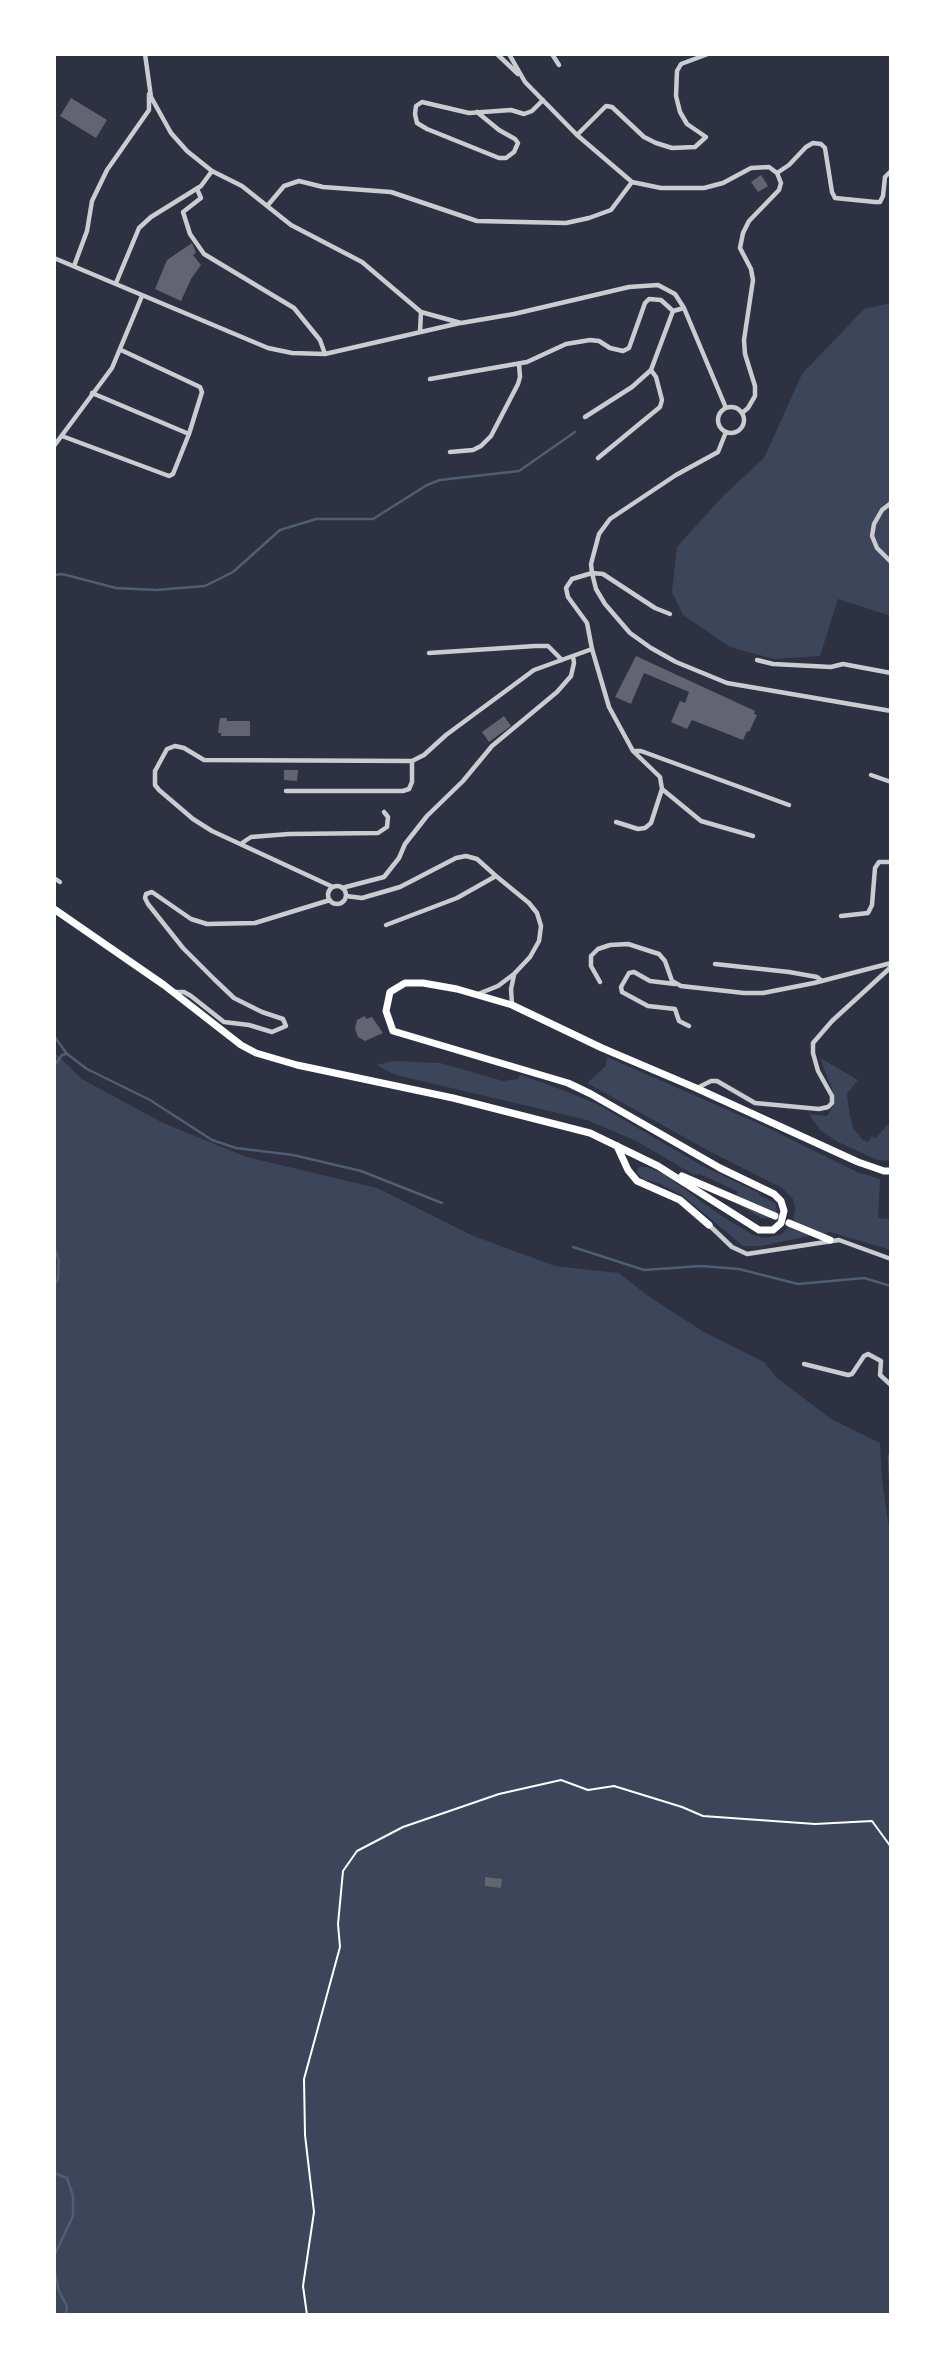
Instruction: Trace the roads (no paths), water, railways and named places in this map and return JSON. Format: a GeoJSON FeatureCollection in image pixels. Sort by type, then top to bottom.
{"type":"FeatureCollection","features":[{"type":"Feature","properties":{"kind":"main road"},"geometry":{"type":"LineString","coordinates":[[54,909],[173,992],[219,1030],[256,1053],[590,1133],[775,1216]]}},
{"type":"Feature","properties":{"kind":"main road"},"geometry":{"type":"LineString","coordinates":[[655,1164],[759,1230],[773,1230],[781,1223],[784,1211],[781,1201],[774,1194],[720,1168],[591,1094],[568,1083],[394,1031],[386,1011],[390,992],[405,983],[424,983],[478,994],[512,1005],[858,1162],[891,1171]]}},
{"type":"Feature","properties":{"kind":"main road"},"geometry":{"type":"LineString","coordinates":[[617,1145],[628,1170],[640,1183],[680,1200],[709,1225]]}},
{"type":"Feature","properties":{"kind":"main road"},"geometry":{"type":"LineString","coordinates":[[628,1170],[637,1155]]}},
{"type":"Feature","properties":{"kind":"main road"},"geometry":{"type":"LineString","coordinates":[[789,1223],[830,1240]]}},
{"type":"Feature","properties":{"kind":"street"},"geometry":{"type":"LineString","coordinates":[[74,266],[87,232],[92,201],[107,170],[149,110],[145,54]]}},
{"type":"Feature","properties":{"kind":"street"},"geometry":{"type":"LineString","coordinates":[[497,54],[522,76],[577,135],[632,182],[647,187],[704,188],[723,183],[751,168],[769,167],[777,173],[781,183],[779,190],[749,222],[740,248],[751,269],[753,280],[744,340],[745,354],[755,386],[755,396],[742,413]]}},
{"type":"Feature","properties":{"kind":"street"},"geometry":{"type":"LineString","coordinates":[[509,54],[522,76]]}},
{"type":"Feature","properties":{"kind":"street"},"geometry":{"type":"LineString","coordinates":[[552,54],[559,65]]}},
{"type":"Feature","properties":{"kind":"street"},"geometry":{"type":"LineString","coordinates":[[577,135],[606,106],[611,107],[656,143],[672,148],[695,147],[706,137],[687,124],[680,112],[676,96],[677,71],[681,64],[708,54]]}},
{"type":"Feature","properties":{"kind":"street"},"geometry":{"type":"LineString","coordinates":[[148,86],[151,97],[179,143],[212,171],[242,186],[291,225],[362,262],[421,312],[461,323]]}},
{"type":"Feature","properties":{"kind":"street"},"geometry":{"type":"LineString","coordinates":[[477,112],[518,143],[517,148],[506,158],[499,158],[427,129],[417,122],[415,114],[416,106],[422,102],[431,102],[462,112],[511,110],[524,114],[532,111],[543,100]]}},
{"type":"Feature","properties":{"kind":"street"},"geometry":{"type":"LineString","coordinates":[[777,173],[806,147],[813,143],[821,144],[825,148],[835,198],[880,202],[885,177],[891,171]]}},
{"type":"Feature","properties":{"kind":"street"},"geometry":{"type":"LineString","coordinates":[[116,283],[139,228],[151,217],[197,189],[212,171]]}},
{"type":"Feature","properties":{"kind":"street"},"geometry":{"type":"LineString","coordinates":[[268,205],[285,186],[299,181],[323,187],[391,192],[477,221],[566,223],[611,210],[632,182]]}},
{"type":"Feature","properties":{"kind":"street"},"geometry":{"type":"LineString","coordinates":[[197,189],[201,198],[183,212],[190,234],[204,254],[294,308],[320,340],[325,354]]}},
{"type":"Feature","properties":{"kind":"street"},"geometry":{"type":"LineString","coordinates":[[54,258],[268,348],[292,354],[325,354],[650,284],[666,288],[675,294],[684,308],[726,408]]}},
{"type":"Feature","properties":{"kind":"street"},"geometry":{"type":"LineString","coordinates":[[54,446],[111,368],[142,296]]}},
{"type":"Feature","properties":{"kind":"street"},"geometry":{"type":"LineString","coordinates":[[430,379],[519,364],[566,344],[590,340],[623,351],[629,348],[645,303],[649,299],[661,300],[673,312]]}},
{"type":"Feature","properties":{"kind":"street"},"geometry":{"type":"LineString","coordinates":[[585,417],[632,387],[651,370],[673,312],[684,308]]}},
{"type":"Feature","properties":{"kind":"street"},"geometry":{"type":"LineString","coordinates":[[420,333],[421,312]]}},
{"type":"Feature","properties":{"kind":"street"},"geometry":{"type":"LineString","coordinates":[[62,436],[169,476],[173,474],[202,393],[200,387],[121,350]]}},
{"type":"Feature","properties":{"kind":"street"},"geometry":{"type":"LineString","coordinates":[[450,452],[473,450],[491,436],[518,384],[519,364]]}},
{"type":"Feature","properties":{"kind":"street"},"geometry":{"type":"LineString","coordinates":[[598,458],[660,407],[662,400],[656,377],[651,370]]}},
{"type":"Feature","properties":{"kind":"street"},"geometry":{"type":"LineString","coordinates":[[92,393],[189,434]]}},
{"type":"Feature","properties":{"kind":"street"},"geometry":{"type":"LineString","coordinates":[[726,408],[734,408],[742,413],[744,421],[741,429],[734,433],[719,427],[718,418],[726,408]]}},
{"type":"Feature","properties":{"kind":"street"},"geometry":{"type":"LineString","coordinates":[[726,432],[718,452],[676,475],[610,519],[599,534],[592,564],[596,589],[630,634],[676,662],[727,683],[891,711]]}},
{"type":"Feature","properties":{"kind":"street"},"geometry":{"type":"LineString","coordinates":[[891,503],[882,510],[874,524],[872,536],[877,548],[891,562]]}},
{"type":"Feature","properties":{"kind":"street"},"geometry":{"type":"LineString","coordinates":[[616,822],[638,829],[651,823],[662,789],[660,777],[633,751],[609,707],[587,623],[568,597],[566,588],[572,579],[592,573],[603,574],[655,608],[670,614]]}},
{"type":"Feature","properties":{"kind":"street"},"geometry":{"type":"LineString","coordinates":[[429,653],[548,646],[562,660]]}},
{"type":"Feature","properties":{"kind":"street"},"geometry":{"type":"LineString","coordinates":[[573,656],[571,676],[557,692],[492,746],[463,781],[427,816],[384,877],[342,888],[333,887],[193,819],[159,790],[154,779],[155,771],[167,749],[175,746],[184,748],[204,760],[412,761],[424,755],[446,735],[534,670],[592,649]]}},
{"type":"Feature","properties":{"kind":"street"},"geometry":{"type":"LineString","coordinates":[[757,660],[773,664],[831,667],[843,664],[891,673]]}},
{"type":"Feature","properties":{"kind":"street"},"geometry":{"type":"LineString","coordinates":[[633,751],[641,751],[789,805]]}},
{"type":"Feature","properties":{"kind":"street"},"geometry":{"type":"LineString","coordinates":[[286,791],[402,791],[409,789],[412,782],[412,761]]}},
{"type":"Feature","properties":{"kind":"street"},"geometry":{"type":"LineString","coordinates":[[871,775],[891,782]]}},
{"type":"Feature","properties":{"kind":"street"},"geometry":{"type":"LineString","coordinates":[[662,789],[701,821],[753,836]]}},
{"type":"Feature","properties":{"kind":"street"},"geometry":{"type":"LineString","coordinates":[[242,843],[251,837],[276,835],[378,833],[387,827],[388,817],[384,812]]}},
{"type":"Feature","properties":{"kind":"street"},"geometry":{"type":"LineString","coordinates":[[346,896],[362,898],[400,887],[456,858],[466,856],[477,859],[529,902],[537,913],[541,926],[539,941],[530,957],[498,986],[478,994]]}},
{"type":"Feature","properties":{"kind":"street"},"geometry":{"type":"LineString","coordinates":[[841,916],[868,913],[872,905],[874,868],[879,862],[891,862]]}},
{"type":"Feature","properties":{"kind":"street"},"geometry":{"type":"LineString","coordinates":[[386,925],[457,898],[496,876]]}},
{"type":"Feature","properties":{"kind":"street"},"geometry":{"type":"LineString","coordinates":[[333,887],[328,894],[330,900],[341,903],[346,896]]}},
{"type":"Feature","properties":{"kind":"street"},"geometry":{"type":"LineString","coordinates":[[342,888],[346,896]]}},
{"type":"Feature","properties":{"kind":"street"},"geometry":{"type":"LineString","coordinates":[[173,992],[184,992],[191,996],[224,1022],[272,1032],[286,1026],[283,1019],[262,1012],[226,991],[183,948],[145,898],[146,894],[152,892],[197,922],[239,925],[255,923],[330,900]]}},
{"type":"Feature","properties":{"kind":"street"},"geometry":{"type":"LineString","coordinates":[[600,982],[591,966],[591,957],[598,948],[628,944],[659,954],[676,984]]}},
{"type":"Feature","properties":{"kind":"street"},"geometry":{"type":"LineString","coordinates":[[715,964],[789,972],[817,977],[822,981]]}},
{"type":"Feature","properties":{"kind":"street"},"geometry":{"type":"LineString","coordinates":[[689,1026],[679,1021],[675,1009],[648,1006],[622,992],[621,987],[629,973],[634,972],[650,981],[763,993],[891,965]]}},
{"type":"Feature","properties":{"kind":"street"},"geometry":{"type":"LineString","coordinates":[[696,1088],[717,1081],[755,1103],[819,1110],[828,1107],[832,1103],[832,1096],[818,1071],[813,1043],[832,1021],[891,965]]}},
{"type":"Feature","properties":{"kind":"street"},"geometry":{"type":"LineString","coordinates":[[512,1005],[514,974]]}},
{"type":"Feature","properties":{"kind":"street"},"geometry":{"type":"LineString","coordinates":[[709,1225],[732,1247],[747,1254],[830,1240],[846,1242],[891,1259]]}},
{"type":"Feature","properties":{"kind":"street"},"geometry":{"type":"LineString","coordinates":[[804,1364],[848,1376],[868,1354],[881,1361],[880,1375],[891,1385]]}},
{"type":"Feature","properties":{"kind":"waterway"},"geometry":{"type":"LineString","coordinates":[[54,575],[62,574],[116,588],[156,590],[205,586],[233,572],[280,530],[316,519],[373,519],[427,485],[440,480],[519,471],[575,432]]}},
{"type":"Feature","properties":{"kind":"waterway"},"geometry":{"type":"LineString","coordinates":[[54,1036],[67,1054],[87,1069],[150,1100],[212,1140],[236,1148],[293,1155],[361,1171],[442,1203]]}},
{"type":"Feature","properties":{"kind":"waterway"},"geometry":{"type":"LineString","coordinates":[[54,1066],[62,1055],[66,1054]]}},
{"type":"Feature","properties":{"kind":"waterway"},"geometry":{"type":"LineString","coordinates":[[54,1246],[59,1261],[58,1279],[54,1285]]}},
{"type":"Feature","properties":{"kind":"waterway"},"geometry":{"type":"LineString","coordinates":[[573,1247],[644,1270],[701,1266],[739,1269],[798,1284],[864,1278],[891,1286]]}},
{"type":"Feature","properties":{"kind":"waterway"},"geometry":{"type":"LineString","coordinates":[[891,1451],[891,1499]]}},
{"type":"Feature","properties":{"kind":"waterway"},"geometry":{"type":"LineString","coordinates":[[54,2173],[67,2178],[73,2196],[73,2216],[54,2256]]}},
{"type":"Feature","properties":{"kind":"waterway"},"geometry":{"type":"LineString","coordinates":[[54,2269],[59,2291],[67,2306],[66,2315]]}}]}
